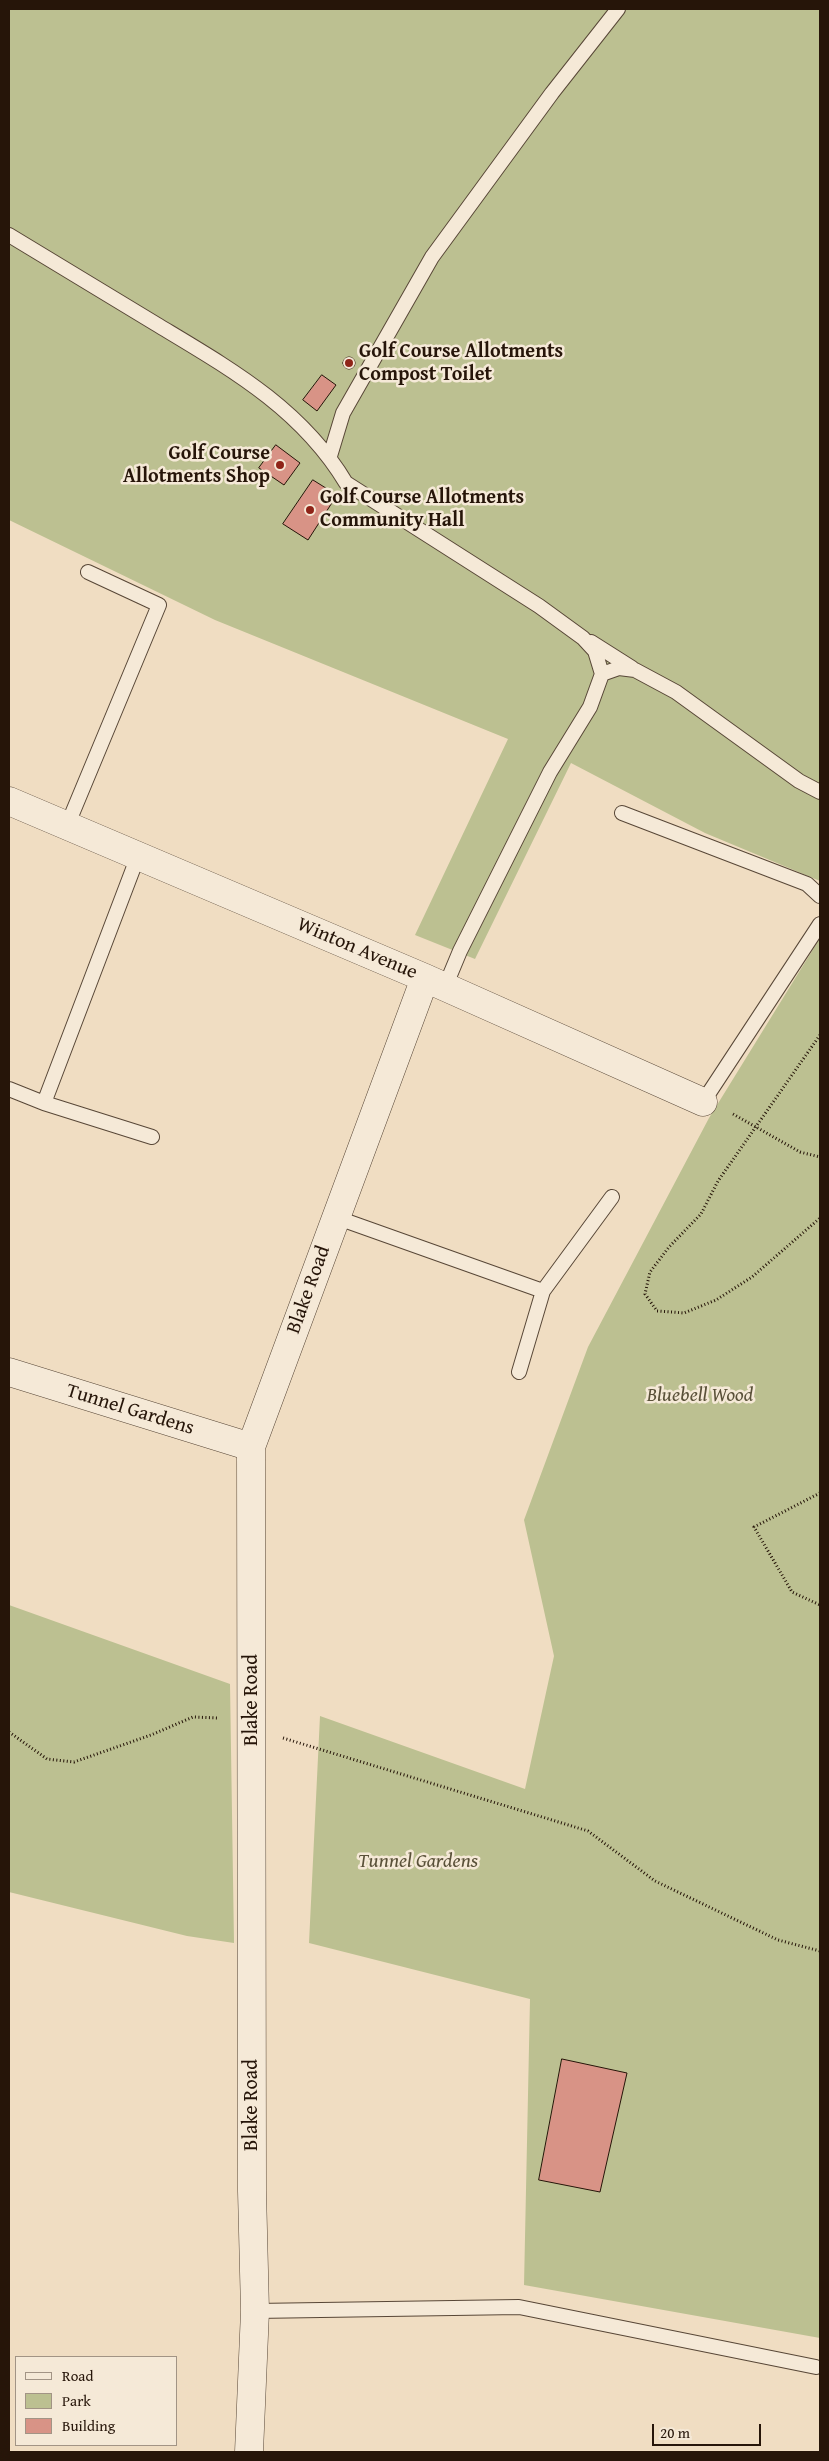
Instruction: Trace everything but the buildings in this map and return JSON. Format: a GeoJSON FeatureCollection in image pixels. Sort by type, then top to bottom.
{"type":"FeatureCollection","features":[{"type":"Feature","properties":{"kind":"street","name":"Winton Avenue"},"geometry":{"type":"LineString","coordinates":[[9,801],[435,982],[703,1102]]}},
{"type":"Feature","properties":{"kind":"street","name":"Blake Road"},"geometry":{"type":"LineString","coordinates":[[249,2452],[255,2310],[251,1447],[335,1217],[435,982]]}},
{"type":"Feature","properties":{"kind":"street","name":"Tunnel Gardens"},"geometry":{"type":"LineString","coordinates":[[9,1372],[251,1447]]}},
{"type":"Feature","properties":{"kind":"lane"},"geometry":{"type":"LineString","coordinates":[[330,456],[343,413],[432,258],[552,94],[618,9]]}},
{"type":"Feature","properties":{"kind":"lane"},"geometry":{"type":"LineString","coordinates":[[9,235],[240,375],[287,412],[330,456],[346,483],[539,606],[583,638],[635,670],[676,692],[800,781],[820,792]]}},
{"type":"Feature","properties":{"kind":"lane"},"geometry":{"type":"LineString","coordinates":[[67,826],[159,606],[88,572]]}},
{"type":"Feature","properties":{"kind":"lane"},"geometry":{"type":"LineString","coordinates":[[435,982],[460,951],[550,772],[590,707],[602,674],[595,651],[583,638]]}},
{"type":"Feature","properties":{"kind":"lane"},"geometry":{"type":"LineString","coordinates":[[602,674],[618,668],[635,670]]}},
{"type":"Feature","properties":{"kind":"lane"},"geometry":{"type":"LineString","coordinates":[[622,813],[807,884],[820,896]]}},
{"type":"Feature","properties":{"kind":"lane"},"geometry":{"type":"LineString","coordinates":[[44,1103],[138,856]]}},
{"type":"Feature","properties":{"kind":"lane"},"geometry":{"type":"LineString","coordinates":[[703,1102],[820,924]]}},
{"type":"Feature","properties":{"kind":"lane"},"geometry":{"type":"LineString","coordinates":[[9,1090],[152,1137]]}},
{"type":"Feature","properties":{"kind":"lane"},"geometry":{"type":"LineString","coordinates":[[519,1372],[543,1291],[612,1197]]}},
{"type":"Feature","properties":{"kind":"lane"},"geometry":{"type":"LineString","coordinates":[[335,1217],[543,1291]]}},
{"type":"Feature","properties":{"kind":"lane"},"geometry":{"type":"LineString","coordinates":[[255,2310],[519,2306],[816,2367]]}},
{"type":"Feature","properties":{"kind":"path"},"geometry":{"type":"LineString","coordinates":[[820,1035],[718,1181],[701,1214],[668,1247],[650,1272],[645,1294],[657,1311],[684,1313],[716,1300],[752,1277],[820,1218]]}},
{"type":"Feature","properties":{"kind":"path"},"geometry":{"type":"LineString","coordinates":[[756,1127],[800,1152],[820,1157]]}},
{"type":"Feature","properties":{"kind":"path"},"geometry":{"type":"LineString","coordinates":[[820,1493],[754,1527],[792,1592],[820,1605]]}},
{"type":"Feature","properties":{"kind":"path"},"geometry":{"type":"LineString","coordinates":[[9,1732],[47,1759],[74,1762],[193,1718],[252,1724],[588,1831],[655,1880],[778,1940],[820,1951]]}},
{"type":"Feature","properties":{"kind":"green space"},"geometry":{"type":"Polygon","coordinates":[[[9,9],[820,9],[820,881],[705,833],[571,763],[475,959],[415,935],[508,739],[215,620],[9,520],[9,9]]]}},
{"type":"Feature","properties":{"kind":"green space","name":"Bluebell Wood"},"geometry":{"type":"Polygon","coordinates":[[[820,938],[820,2338],[524,2285],[530,1999],[309,1943],[320,1716],[525,1789],[554,1656],[524,1520],[588,1347],[709,1118],[820,938]]]}},
{"type":"Feature","properties":{"kind":"green space"},"geometry":{"type":"Polygon","coordinates":[[[9,1605],[230,1684],[234,1943],[187,1936],[9,1892],[9,1605]]]}},
{"type":"Feature","properties":{"kind":"place","name":"Golf Course Allotments Compost Toilet"},"geometry":{"type":"Point","coordinates":[349,363]}},
{"type":"Feature","properties":{"kind":"place","name":"Golf Course Allotments Shop"},"geometry":{"type":"Point","coordinates":[280,465]}},
{"type":"Feature","properties":{"kind":"place","name":"Golf Course Allotments Community Hall"},"geometry":{"type":"Point","coordinates":[310,510]}}]}
